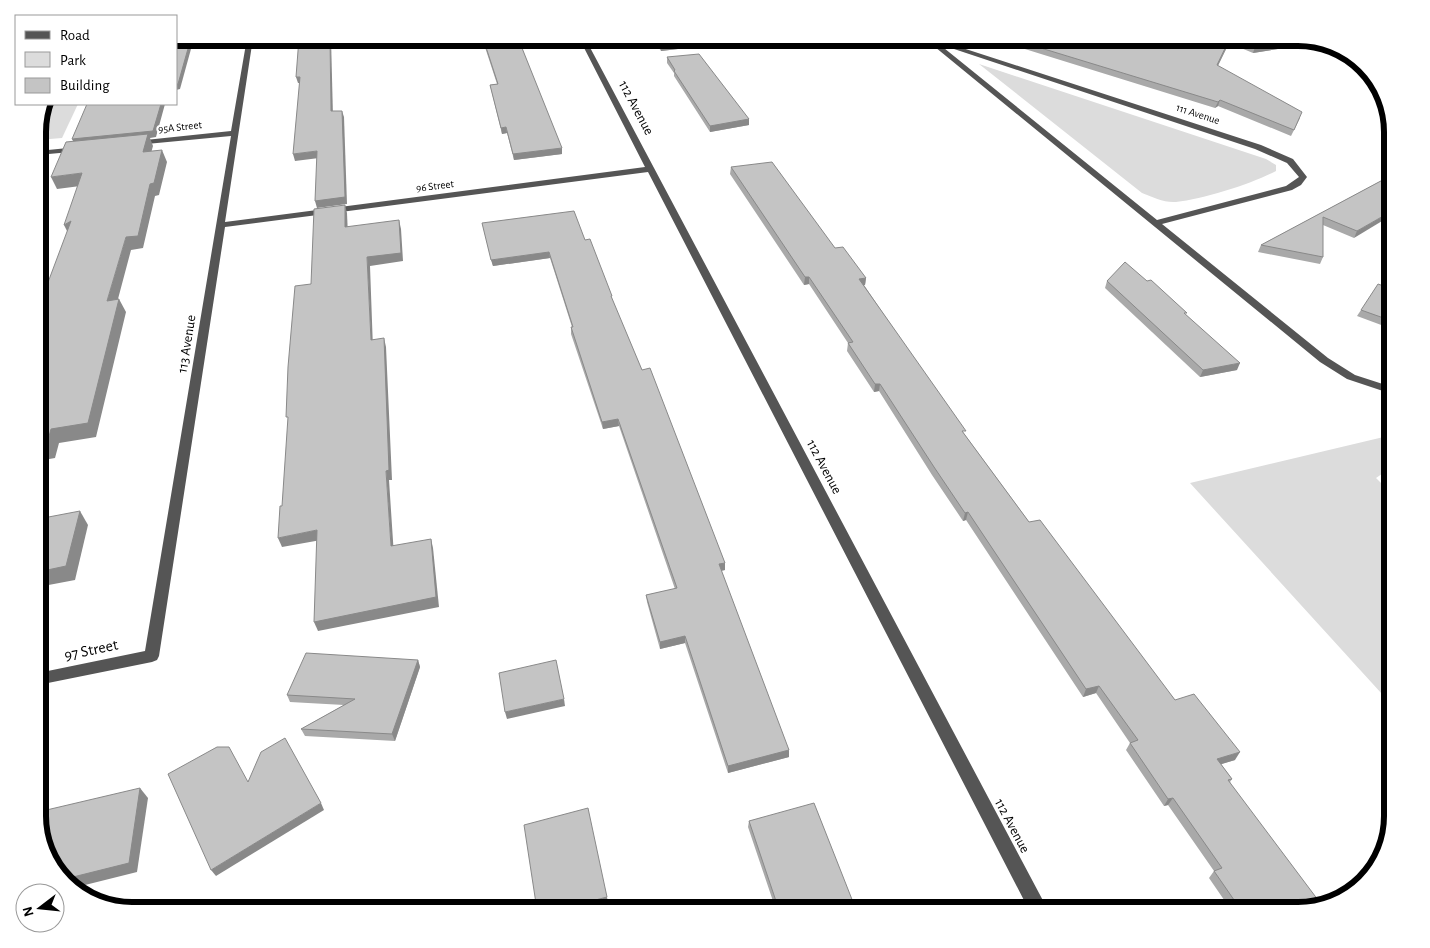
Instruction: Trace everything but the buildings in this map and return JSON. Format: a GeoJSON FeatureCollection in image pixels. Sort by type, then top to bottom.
{"type":"FeatureCollection","features":[{"type":"Feature","properties":{"kind":"street","name":"113 Avenue"},"geometry":{"type":"LineString","coordinates":[[152,656],[222,225],[249,46]]}},
{"type":"Feature","properties":{"kind":"street","name":"112 Avenue"},"geometry":{"type":"LineString","coordinates":[[586,46],[1035,902]]}},
{"type":"Feature","properties":{"kind":"street","name":"111 Avenue"},"geometry":{"type":"LineString","coordinates":[[938,46],[1324,360],[1351,377],[1384,388]]}},
{"type":"Feature","properties":{"kind":"street","name":"111 Avenue"},"geometry":{"type":"LineString","coordinates":[[952,46],[1258,146],[1299,166],[1303,177],[1298,183],[1289,188],[1156,223]]}},
{"type":"Feature","properties":{"kind":"street","name":"95A Street"},"geometry":{"type":"LineString","coordinates":[[126,144],[235,132]]}},
{"type":"Feature","properties":{"kind":"street"},"geometry":{"type":"LineString","coordinates":[[46,152],[87,148]]}},
{"type":"Feature","properties":{"kind":"street","name":"96 Street"},"geometry":{"type":"LineString","coordinates":[[222,225],[651,169]]}},
{"type":"Feature","properties":{"kind":"street","name":"97 Street"},"geometry":{"type":"LineString","coordinates":[[46,678],[152,656]]}},
{"type":"Feature","properties":{"kind":"green space"},"geometry":{"type":"Polygon","coordinates":[[[979,64],[1266,159],[1276,165],[1276,171],[1241,186],[1200,198],[1172,202],[1154,198],[1142,193],[979,64]]]}},
{"type":"Feature","properties":{"kind":"green space"},"geometry":{"type":"Polygon","coordinates":[[[51,105],[78,105],[62,138],[46,139],[46,126],[51,105]]]}},
{"type":"Feature","properties":{"kind":"green space"},"geometry":{"type":"Polygon","coordinates":[[[1384,437],[1384,472],[1376,478],[1384,486],[1384,696],[1190,483],[1384,437]]]}}]}
